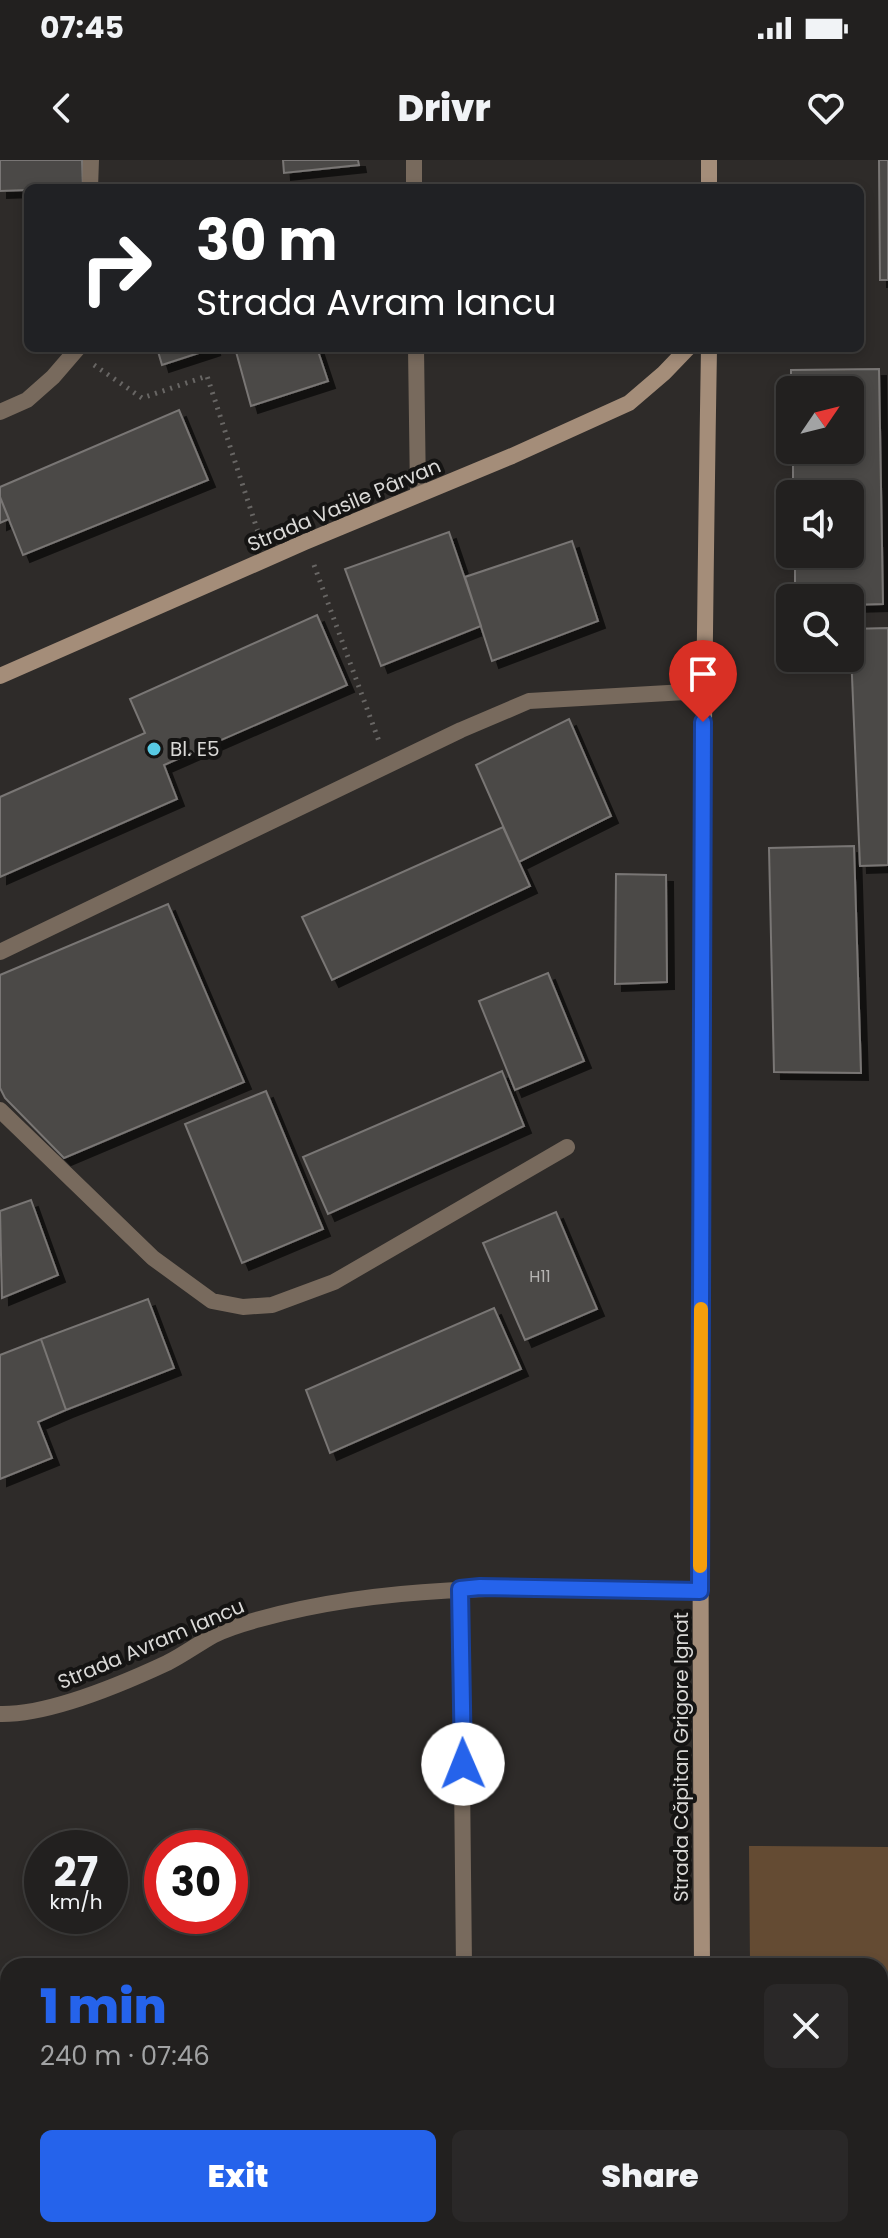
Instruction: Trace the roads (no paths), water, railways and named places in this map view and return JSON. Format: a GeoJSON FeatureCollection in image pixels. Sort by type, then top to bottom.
{"type":"FeatureCollection","features":[{"type":"Feature","properties":{"kind":"street"},"geometry":{"type":"LineString","coordinates":[[90,184],[91,160]]}},
{"type":"Feature","properties":{"kind":"street"},"geometry":{"type":"LineString","coordinates":[[414,160],[414,184]]}},
{"type":"Feature","properties":{"kind":"street"},"geometry":{"type":"LineString","coordinates":[[709,160],[709,184]]}},
{"type":"Feature","properties":{"kind":"street"},"geometry":{"type":"LineString","coordinates":[[0,412],[27,400],[75,352]]}},
{"type":"Feature","properties":{"kind":"street"},"geometry":{"type":"LineString","coordinates":[[416,352],[418,494]]}},
{"type":"Feature","properties":{"kind":"street","name":"Strada Vasile Pârvan"},"geometry":{"type":"LineString","coordinates":[[0,676],[629,403],[684,352]]}},
{"type":"Feature","properties":{"kind":"street","name":"Strada Căpitan Grigore Ignat"},"geometry":{"type":"LineString","coordinates":[[702,1958],[703,691],[709,352]]}},
{"type":"Feature","properties":{"kind":"street"},"geometry":{"type":"LineString","coordinates":[[0,952],[529,701],[703,691]]}},
{"type":"Feature","properties":{"kind":"street"},"geometry":{"type":"LineString","coordinates":[[0,1110],[153,1258],[212,1301],[243,1307],[272,1305],[334,1282],[567,1147]]}},
{"type":"Feature","properties":{"kind":"street","name":"Strada Avram Iancu"},"geometry":{"type":"LineString","coordinates":[[0,1714],[18,1714],[57,1705],[168,1662],[217,1633],[260,1619],[378,1595],[480,1587],[700,1591]]}},
{"type":"Feature","properties":{"kind":"street"},"geometry":{"type":"LineString","coordinates":[[460,1589],[464,1958]]}},
{"type":"Feature","properties":{"kind":"place","name":"Bl. E5"},"geometry":{"type":"Point","coordinates":[154,749]}}]}
